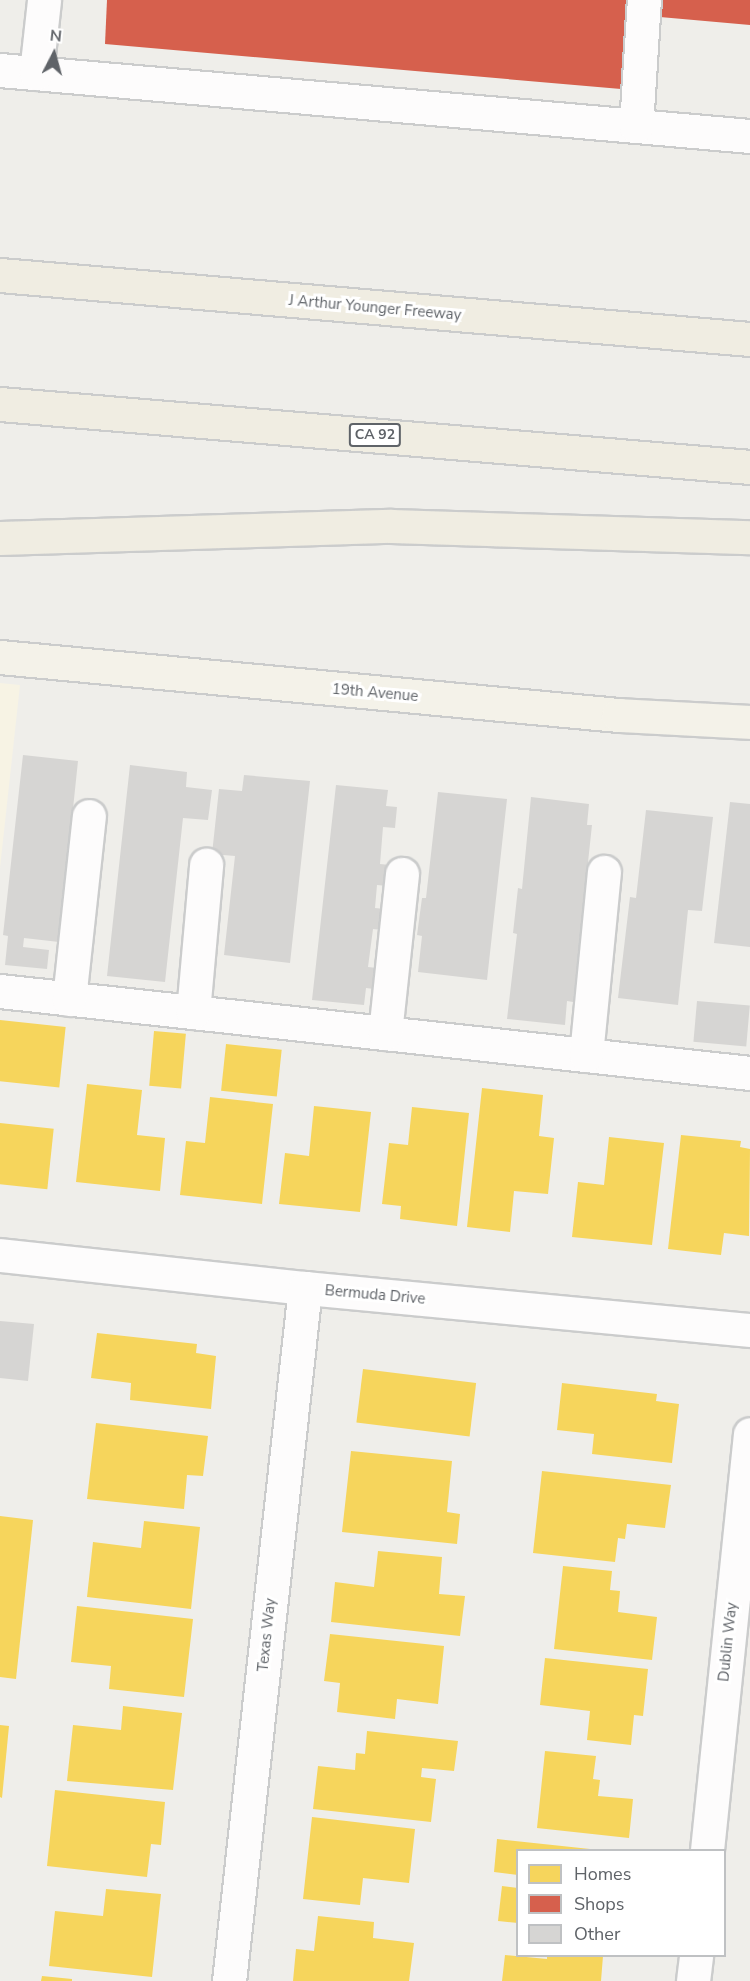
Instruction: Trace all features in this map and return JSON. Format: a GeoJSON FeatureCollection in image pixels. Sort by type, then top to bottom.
{"type":"FeatureCollection","features":[{"type":"Feature","properties":{"kind":"highway"},"geometry":{"type":"LineString","coordinates":[[0,254],[236,296]]}},
{"type":"Feature","properties":{"kind":"highway","name":"J Arthur Younger Freeway"},"geometry":{"type":"LineString","coordinates":[[0,275],[750,339]]}},
{"type":"Feature","properties":{"kind":"highway","name":"CA 92"},"geometry":{"type":"LineString","coordinates":[[0,404],[750,468]]}},
{"type":"Feature","properties":{"kind":"highway"},"geometry":{"type":"LineString","coordinates":[[0,538],[391,526],[750,537]]}},
{"type":"Feature","properties":{"kind":"main road","name":"19th Avenue"},"geometry":{"type":"LineString","coordinates":[[0,657],[618,715],[750,722]]}},
{"type":"Feature","properties":{"kind":"street"},"geometry":{"type":"LineString","coordinates":[[36,73],[44,0]]}},
{"type":"Feature","properties":{"kind":"street"},"geometry":{"type":"LineString","coordinates":[[636,126],[644,0]]}},
{"type":"Feature","properties":{"kind":"street"},"geometry":{"type":"LineString","coordinates":[[0,70],[750,136]]}},
{"type":"Feature","properties":{"kind":"street"},"geometry":{"type":"LineString","coordinates":[[69,999],[89,816]]}},
{"type":"Feature","properties":{"kind":"street"},"geometry":{"type":"LineString","coordinates":[[192,1012],[206,865]]}},
{"type":"Feature","properties":{"kind":"street"},"geometry":{"type":"LineString","coordinates":[[586,1055],[604,872]]}},
{"type":"Feature","properties":{"kind":"street"},"geometry":{"type":"LineString","coordinates":[[386,1033],[402,874]]}},
{"type":"Feature","properties":{"kind":"street"},"geometry":{"type":"LineString","coordinates":[[0,991],[750,1072]]}},
{"type":"Feature","properties":{"kind":"street","name":"Bermuda Drive"},"geometry":{"type":"LineString","coordinates":[[0,1255],[305,1288],[750,1330]]}},
{"type":"Feature","properties":{"kind":"street","name":"Texas Way"},"geometry":{"type":"LineString","coordinates":[[229,1981],[305,1288]]}},
{"type":"Feature","properties":{"kind":"street","name":"Dublin Way"},"geometry":{"type":"LineString","coordinates":[[707,1849],[750,1434]]}},
{"type":"Feature","properties":{"kind":"street"},"geometry":{"type":"LineString","coordinates":[[693,1981],[696,1957]]}},
{"type":"Feature","properties":{"kind":"shaded area"},"geometry":{"type":"Polygon","coordinates":[[[0,683],[20,685],[0,868],[0,683]]]}},
{"type":"Feature","properties":{"kind":"building: Homes"},"geometry":{"type":"Polygon","coordinates":[[[0,1020],[66,1027],[59,1088],[0,1081],[0,1020]]]}},
{"type":"Feature","properties":{"kind":"building: Homes"},"geometry":{"type":"Polygon","coordinates":[[[154,1031],[186,1034],[181,1089],[149,1086],[154,1031]]]}},
{"type":"Feature","properties":{"kind":"building: Homes"},"geometry":{"type":"Polygon","coordinates":[[[226,1044],[282,1050],[277,1097],[221,1091],[226,1044]]]}},
{"type":"Feature","properties":{"kind":"building: Homes"},"geometry":{"type":"Polygon","coordinates":[[[87,1084],[142,1090],[137,1135],[165,1138],[160,1191],[76,1182],[87,1084]]]}},
{"type":"Feature","properties":{"kind":"building: Homes"},"geometry":{"type":"Polygon","coordinates":[[[482,1088],[543,1095],[539,1136],[554,1138],[548,1194],[514,1191],[510,1232],[467,1227],[482,1088]]]}},
{"type":"Feature","properties":{"kind":"building: Homes"},"geometry":{"type":"Polygon","coordinates":[[[210,1097],[273,1104],[262,1204],[180,1195],[186,1141],[205,1143],[210,1097]]]}},
{"type":"Feature","properties":{"kind":"building: Homes"},"geometry":{"type":"Polygon","coordinates":[[[314,1106],[371,1112],[360,1212],[279,1204],[285,1153],[309,1156],[314,1106]]]}},
{"type":"Feature","properties":{"kind":"building: Homes"},"geometry":{"type":"Polygon","coordinates":[[[412,1107],[469,1113],[457,1226],[400,1219],[401,1206],[382,1204],[389,1143],[408,1145],[412,1107]]]}},
{"type":"Feature","properties":{"kind":"building: Homes"},"geometry":{"type":"Polygon","coordinates":[[[0,1123],[54,1129],[47,1189],[0,1184],[0,1123]]]}},
{"type":"Feature","properties":{"kind":"building: Homes"},"geometry":{"type":"Polygon","coordinates":[[[681,1135],[741,1141],[740,1147],[750,1149],[749,1236],[724,1233],[721,1255],[668,1249],[681,1135]]]}},
{"type":"Feature","properties":{"kind":"building: Homes"},"geometry":{"type":"Polygon","coordinates":[[[609,1137],[664,1143],[652,1245],[572,1237],[578,1182],[604,1185],[609,1137]]]}},
{"type":"Feature","properties":{"kind":"building: Homes"},"geometry":{"type":"Polygon","coordinates":[[[97,1333],[197,1344],[196,1353],[216,1356],[211,1409],[130,1400],[131,1383],[91,1378],[97,1333]]]}},
{"type":"Feature","properties":{"kind":"building: Homes"},"geometry":{"type":"Polygon","coordinates":[[[363,1369],[476,1383],[470,1436],[356,1423],[363,1369]]]}},
{"type":"Feature","properties":{"kind":"building: Homes"},"geometry":{"type":"Polygon","coordinates":[[[562,1383],[657,1394],[656,1401],[679,1404],[672,1463],[592,1454],[594,1434],[557,1430],[562,1383]]]}},
{"type":"Feature","properties":{"kind":"building: Homes"},"geometry":{"type":"Polygon","coordinates":[[[96,1423],[208,1436],[203,1476],[187,1475],[184,1509],[87,1499],[96,1423]]]}},
{"type":"Feature","properties":{"kind":"building: Homes"},"geometry":{"type":"Polygon","coordinates":[[[351,1451],[452,1461],[447,1512],[460,1514],[457,1544],[342,1532],[351,1451]]]}},
{"type":"Feature","properties":{"kind":"building: Homes"},"geometry":{"type":"Polygon","coordinates":[[[542,1471],[671,1485],[665,1528],[627,1524],[625,1539],[618,1538],[615,1562],[533,1553],[542,1471]]]}},
{"type":"Feature","properties":{"kind":"building: Homes"},"geometry":{"type":"Polygon","coordinates":[[[0,1516],[33,1520],[16,1679],[0,1677],[0,1516]]]}},
{"type":"Feature","properties":{"kind":"building: Homes"},"geometry":{"type":"Polygon","coordinates":[[[144,1521],[200,1527],[191,1609],[87,1597],[93,1542],[141,1548],[144,1521]]]}},
{"type":"Feature","properties":{"kind":"building: Homes"},"geometry":{"type":"Polygon","coordinates":[[[378,1551],[442,1557],[439,1594],[465,1596],[460,1636],[331,1622],[335,1582],[374,1587],[378,1551]]]}},
{"type":"Feature","properties":{"kind":"building: Homes"},"geometry":{"type":"Polygon","coordinates":[[[563,1566],[612,1571],[610,1590],[620,1591],[618,1612],[657,1617],[652,1660],[554,1649],[563,1566]]]}},
{"type":"Feature","properties":{"kind":"building: Homes"},"geometry":{"type":"Polygon","coordinates":[[[77,1606],[193,1619],[184,1697],[109,1689],[111,1666],[71,1662],[77,1606]]]}},
{"type":"Feature","properties":{"kind":"building: Homes"},"geometry":{"type":"Polygon","coordinates":[[[330,1634],[444,1646],[438,1704],[397,1699],[395,1719],[337,1712],[340,1683],[324,1681],[330,1634]]]}},
{"type":"Feature","properties":{"kind":"building: Homes"},"geometry":{"type":"Polygon","coordinates":[[[545,1658],[648,1669],[643,1716],[634,1715],[631,1745],[587,1740],[590,1711],[540,1705],[545,1658]]]}},
{"type":"Feature","properties":{"kind":"building: Homes"},"geometry":{"type":"Polygon","coordinates":[[[123,1706],[182,1713],[173,1790],[67,1781],[73,1725],[121,1730],[123,1706]]]}},
{"type":"Feature","properties":{"kind":"building: Homes"},"geometry":{"type":"Polygon","coordinates":[[[0,1725],[9,1726],[2,1798],[0,1797],[0,1725]]]}},
{"type":"Feature","properties":{"kind":"building: Homes"},"geometry":{"type":"Polygon","coordinates":[[[367,1731],[458,1741],[454,1771],[422,1768],[421,1777],[436,1779],[431,1822],[313,1809],[318,1766],[355,1770],[356,1753],[365,1754],[367,1731]]]}},
{"type":"Feature","properties":{"kind":"building: Homes"},"geometry":{"type":"Polygon","coordinates":[[[545,1751],[596,1756],[593,1779],[600,1780],[598,1796],[633,1799],[629,1838],[537,1828],[545,1751]]]}},
{"type":"Feature","properties":{"kind":"building: Homes"},"geometry":{"type":"Polygon","coordinates":[[[55,1790],[165,1802],[161,1845],[151,1844],[147,1877],[47,1866],[55,1790]]]}},
{"type":"Feature","properties":{"kind":"building: Homes"},"geometry":{"type":"Polygon","coordinates":[[[312,1817],[415,1829],[409,1883],[363,1878],[360,1905],[303,1899],[312,1817]]]}},
{"type":"Feature","properties":{"kind":"building: Homes"},"geometry":{"type":"Polygon","coordinates":[[[497,1839],[590,1849],[516,1849],[516,1875],[494,1872],[497,1839]]]}},
{"type":"Feature","properties":{"kind":"building: Homes"},"geometry":{"type":"Polygon","coordinates":[[[502,1886],[516,1888],[516,1923],[498,1921],[502,1886]]]}},
{"type":"Feature","properties":{"kind":"building: Homes"},"geometry":{"type":"Polygon","coordinates":[[[106,1889],[161,1894],[152,1977],[49,1966],[55,1911],[103,1916],[106,1889]]]}},
{"type":"Feature","properties":{"kind":"building: Homes"},"geometry":{"type":"Polygon","coordinates":[[[318,1916],[374,1922],[373,1938],[414,1943],[409,1981],[293,1981],[296,1949],[314,1951],[318,1916]]]}},
{"type":"Feature","properties":{"kind":"building: Homes"},"geometry":{"type":"Polygon","coordinates":[[[505,1955],[547,1959],[547,1957],[603,1957],[601,1981],[502,1981],[505,1955]]]}},
{"type":"Feature","properties":{"kind":"building: Homes"},"geometry":{"type":"Polygon","coordinates":[[[42,1976],[72,1979],[72,1981],[41,1981],[42,1976]]]}},
{"type":"Feature","properties":{"kind":"building: Shops"},"geometry":{"type":"Polygon","coordinates":[[[107,0],[627,0],[621,89],[105,44],[107,0]]]}},
{"type":"Feature","properties":{"kind":"building: Shops"},"geometry":{"type":"Polygon","coordinates":[[[661,0],[750,0],[750,25],[660,17],[661,0]]]}},
{"type":"Feature","properties":{"kind":"building: Other"},"geometry":{"type":"Polygon","coordinates":[[[23,755],[78,761],[59,942],[24,938],[23,947],[49,950],[47,969],[5,965],[8,936],[3,935],[23,755]]]}},
{"type":"Feature","properties":{"kind":"building: Other"},"geometry":{"type":"Polygon","coordinates":[[[130,765],[187,772],[186,787],[212,790],[208,820],[183,818],[165,982],[107,976],[130,765]]]}},
{"type":"Feature","properties":{"kind":"building: Other"},"geometry":{"type":"Polygon","coordinates":[[[244,775],[310,781],[290,963],[224,955],[235,856],[212,854],[219,789],[242,791],[244,775]]]}},
{"type":"Feature","properties":{"kind":"building: Other"},"geometry":{"type":"Polygon","coordinates":[[[336,785],[388,790],[386,806],[397,807],[395,828],[383,827],[380,864],[390,865],[388,886],[377,885],[375,908],[385,909],[382,930],[373,929],[368,967],[377,968],[374,989],[366,988],[364,1005],[312,1000],[336,785]]]}},
{"type":"Feature","properties":{"kind":"building: Other"},"geometry":{"type":"Polygon","coordinates":[[[438,792],[507,799],[487,980],[418,972],[422,936],[417,935],[422,898],[426,898],[438,792]]]}},
{"type":"Feature","properties":{"kind":"building: Other"},"geometry":{"type":"Polygon","coordinates":[[[531,797],[589,804],[587,825],[592,825],[573,1002],[567,1001],[565,1025],[507,1019],[517,934],[513,933],[518,888],[522,889],[531,797]]]}},
{"type":"Feature","properties":{"kind":"building: Other"},"geometry":{"type":"Polygon","coordinates":[[[730,802],[750,804],[750,947],[714,943],[730,802]]]}},
{"type":"Feature","properties":{"kind":"building: Other"},"geometry":{"type":"Polygon","coordinates":[[[646,810],[713,817],[702,911],[688,910],[678,1005],[618,998],[630,897],[636,898],[646,810]]]}},
{"type":"Feature","properties":{"kind":"building: Other"},"geometry":{"type":"Polygon","coordinates":[[[697,1001],[750,1006],[746,1046],[693,1042],[697,1001]]]}},
{"type":"Feature","properties":{"kind":"building: Other"},"geometry":{"type":"Polygon","coordinates":[[[0,1321],[34,1324],[28,1381],[0,1378],[0,1321]]]}}]}
